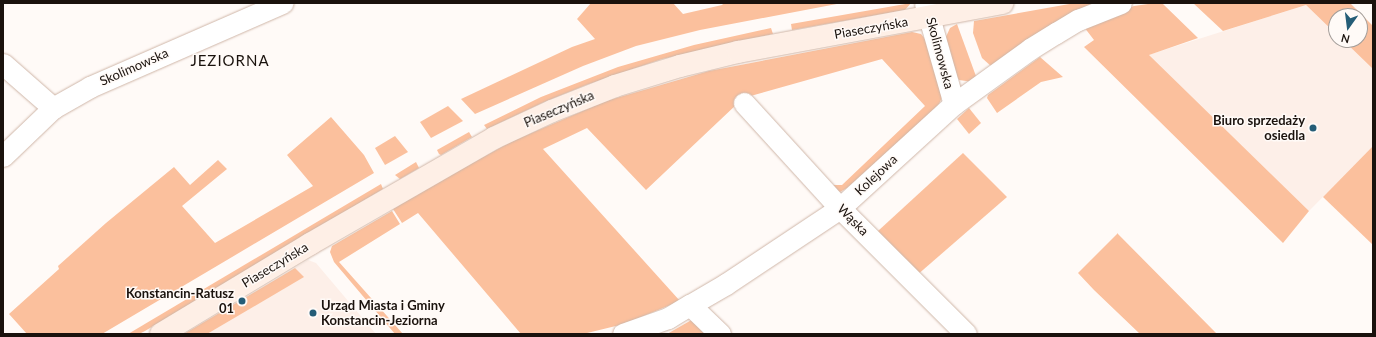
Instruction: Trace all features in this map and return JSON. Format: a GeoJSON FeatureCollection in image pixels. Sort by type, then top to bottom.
{"type":"FeatureCollection","features":[{"type":"Feature","properties":{"kind":"main road","name":"Piaseczyńska"},"geometry":{"type":"LineString","coordinates":[[161,334],[310,244],[494,138],[552,110],[615,86],[680,66],[738,52],[927,10],[1002,3]]}},
{"type":"Feature","properties":{"kind":"street","name":"Skolimowska"},"geometry":{"type":"LineString","coordinates":[[3,156],[53,108],[120,72],[282,3]]}},
{"type":"Feature","properties":{"kind":"street","name":"Kolejowa"},"geometry":{"type":"LineString","coordinates":[[623,334],[668,318],[726,284],[840,208],[954,104],[1030,49],[1078,20],[1121,3]]}},
{"type":"Feature","properties":{"kind":"street","name":"Skolimowska"},"geometry":{"type":"LineString","coordinates":[[927,10],[954,104]]}},
{"type":"Feature","properties":{"kind":"street"},"geometry":{"type":"LineString","coordinates":[[3,64],[53,108]]}},
{"type":"Feature","properties":{"kind":"street","name":"Wąska"},"geometry":{"type":"LineString","coordinates":[[744,103],[840,208],[966,334]]}},
{"type":"Feature","properties":{"kind":"street"},"geometry":{"type":"LineString","coordinates":[[690,305],[720,334]]}},
{"type":"Feature","properties":{"kind":"shaded area"},"geometry":{"type":"Polygon","coordinates":[[[591,3],[673,3],[683,14],[722,5],[724,3],[842,3],[700,30],[636,46],[583,66],[475,114],[461,99],[572,47],[595,39],[577,19],[591,3]]]}},
{"type":"Feature","properties":{"kind":"shaded area"},"geometry":{"type":"Polygon","coordinates":[[[911,3],[905,10],[792,30],[791,24],[911,3]]]}},
{"type":"Feature","properties":{"kind":"shaded area"},"geometry":{"type":"Polygon","coordinates":[[[1075,3],[1103,3],[992,67],[982,58],[973,33],[974,21],[1075,3]]]}},
{"type":"Feature","properties":{"kind":"shaded area"},"geometry":{"type":"Polygon","coordinates":[[[1155,3],[1163,4],[1198,38],[1149,55],[1309,211],[1283,243],[1084,47],[1094,40],[1084,27],[1090,22],[1134,6],[1155,3]]]}},
{"type":"Feature","properties":{"kind":"shaded area"},"geometry":{"type":"Polygon","coordinates":[[[1193,3],[1350,3],[1355,8],[1328,8],[1328,26],[1306,5],[1223,31],[1193,3]]]}},
{"type":"Feature","properties":{"kind":"shaded area"},"geometry":{"type":"Polygon","coordinates":[[[1306,5],[1328,26],[1328,48],[1351,48],[1373,69],[1373,146],[1309,211],[1148,55],[1306,5]]]}},
{"type":"Feature","properties":{"kind":"shaded area"},"geometry":{"type":"Polygon","coordinates":[[[1368,21],[1373,26],[1373,69],[1351,48],[1368,48],[1368,21]]]}},
{"type":"Feature","properties":{"kind":"shaded area"},"geometry":{"type":"Polygon","coordinates":[[[957,24],[977,79],[973,82],[959,80],[954,72],[945,39],[950,28],[957,24]]]}},
{"type":"Feature","properties":{"kind":"shaded area"},"geometry":{"type":"Polygon","coordinates":[[[771,28],[773,34],[662,59],[586,85],[544,102],[487,129],[484,125],[541,97],[618,67],[694,45],[771,28]]]}},
{"type":"Feature","properties":{"kind":"shaded area"},"geometry":{"type":"Polygon","coordinates":[[[912,32],[921,34],[929,44],[943,95],[940,102],[934,112],[847,188],[840,192],[834,191],[833,185],[842,185],[925,106],[882,59],[747,97],[737,104],[646,190],[587,128],[543,149],[680,301],[624,324],[583,334],[521,334],[418,213],[402,223],[393,209],[439,181],[513,141],[606,101],[709,71],[912,32]]]}},
{"type":"Feature","properties":{"kind":"shaded area"},"geometry":{"type":"Polygon","coordinates":[[[1040,57],[1063,77],[1041,82],[997,113],[987,98],[988,95],[1040,57]]]}},
{"type":"Feature","properties":{"kind":"shaded area"},"geometry":{"type":"Polygon","coordinates":[[[448,106],[463,121],[431,138],[420,122],[448,106]]]}},
{"type":"Feature","properties":{"kind":"shaded area"},"geometry":{"type":"Polygon","coordinates":[[[969,108],[981,123],[969,134],[957,119],[969,108]]]}},
{"type":"Feature","properties":{"kind":"shaded area"},"geometry":{"type":"Polygon","coordinates":[[[331,117],[364,155],[374,173],[102,334],[27,334],[9,314],[59,269],[58,266],[106,223],[174,167],[190,185],[218,160],[227,169],[182,206],[215,243],[313,186],[287,155],[331,117]]]}},
{"type":"Feature","properties":{"kind":"shaded area"},"geometry":{"type":"Polygon","coordinates":[[[469,132],[472,137],[441,155],[439,154],[437,150],[469,132]]]}},
{"type":"Feature","properties":{"kind":"shaded area"},"geometry":{"type":"Polygon","coordinates":[[[395,136],[408,152],[385,165],[375,148],[395,136]]]}},
{"type":"Feature","properties":{"kind":"shaded area"},"geometry":{"type":"Polygon","coordinates":[[[1373,146],[1373,245],[1323,197],[1373,146]]]}},
{"type":"Feature","properties":{"kind":"shaded area"},"geometry":{"type":"Polygon","coordinates":[[[963,153],[1007,197],[916,276],[878,237],[878,231],[963,153]]]}},
{"type":"Feature","properties":{"kind":"shaded area"},"geometry":{"type":"Polygon","coordinates":[[[416,162],[419,168],[400,179],[395,175],[416,162]]]}},
{"type":"Feature","properties":{"kind":"shaded area"},"geometry":{"type":"Polygon","coordinates":[[[381,184],[383,189],[145,331],[139,334],[128,334],[381,184]]]}},
{"type":"Feature","properties":{"kind":"shaded area"},"geometry":{"type":"Polygon","coordinates":[[[392,211],[400,224],[339,262],[403,334],[395,334],[334,262],[330,252],[332,246],[392,211]]]}},
{"type":"Feature","properties":{"kind":"shaded area"},"geometry":{"type":"Polygon","coordinates":[[[1118,233],[1217,334],[1140,334],[1094,290],[1078,273],[1118,233]]]}},
{"type":"Feature","properties":{"kind":"shaded area"},"geometry":{"type":"Polygon","coordinates":[[[308,260],[316,263],[376,334],[184,334],[308,260]]]}},
{"type":"Feature","properties":{"kind":"shaded area"},"geometry":{"type":"Polygon","coordinates":[[[295,268],[304,277],[207,334],[184,334],[295,268]]]}},
{"type":"Feature","properties":{"kind":"shaded area"},"geometry":{"type":"Polygon","coordinates":[[[695,318],[711,334],[667,334],[695,318]]]}},
{"type":"Feature","properties":{"kind":"place","name":"Biuro sprzedaży osiedla"},"geometry":{"type":"Point","coordinates":[1313,128]}},
{"type":"Feature","properties":{"kind":"place","name":"Konstancin-Ratusz 01"},"geometry":{"type":"Point","coordinates":[242,301]}},
{"type":"Feature","properties":{"kind":"place","name":"Urząd Miasta i Gminy Konstancin-Jeziorna"},"geometry":{"type":"Point","coordinates":[313,313]}},
{"type":"Feature","properties":{"kind":"district","name":"JEZIORNA"},"geometry":{"type":"Point","coordinates":[230,61]}}]}
